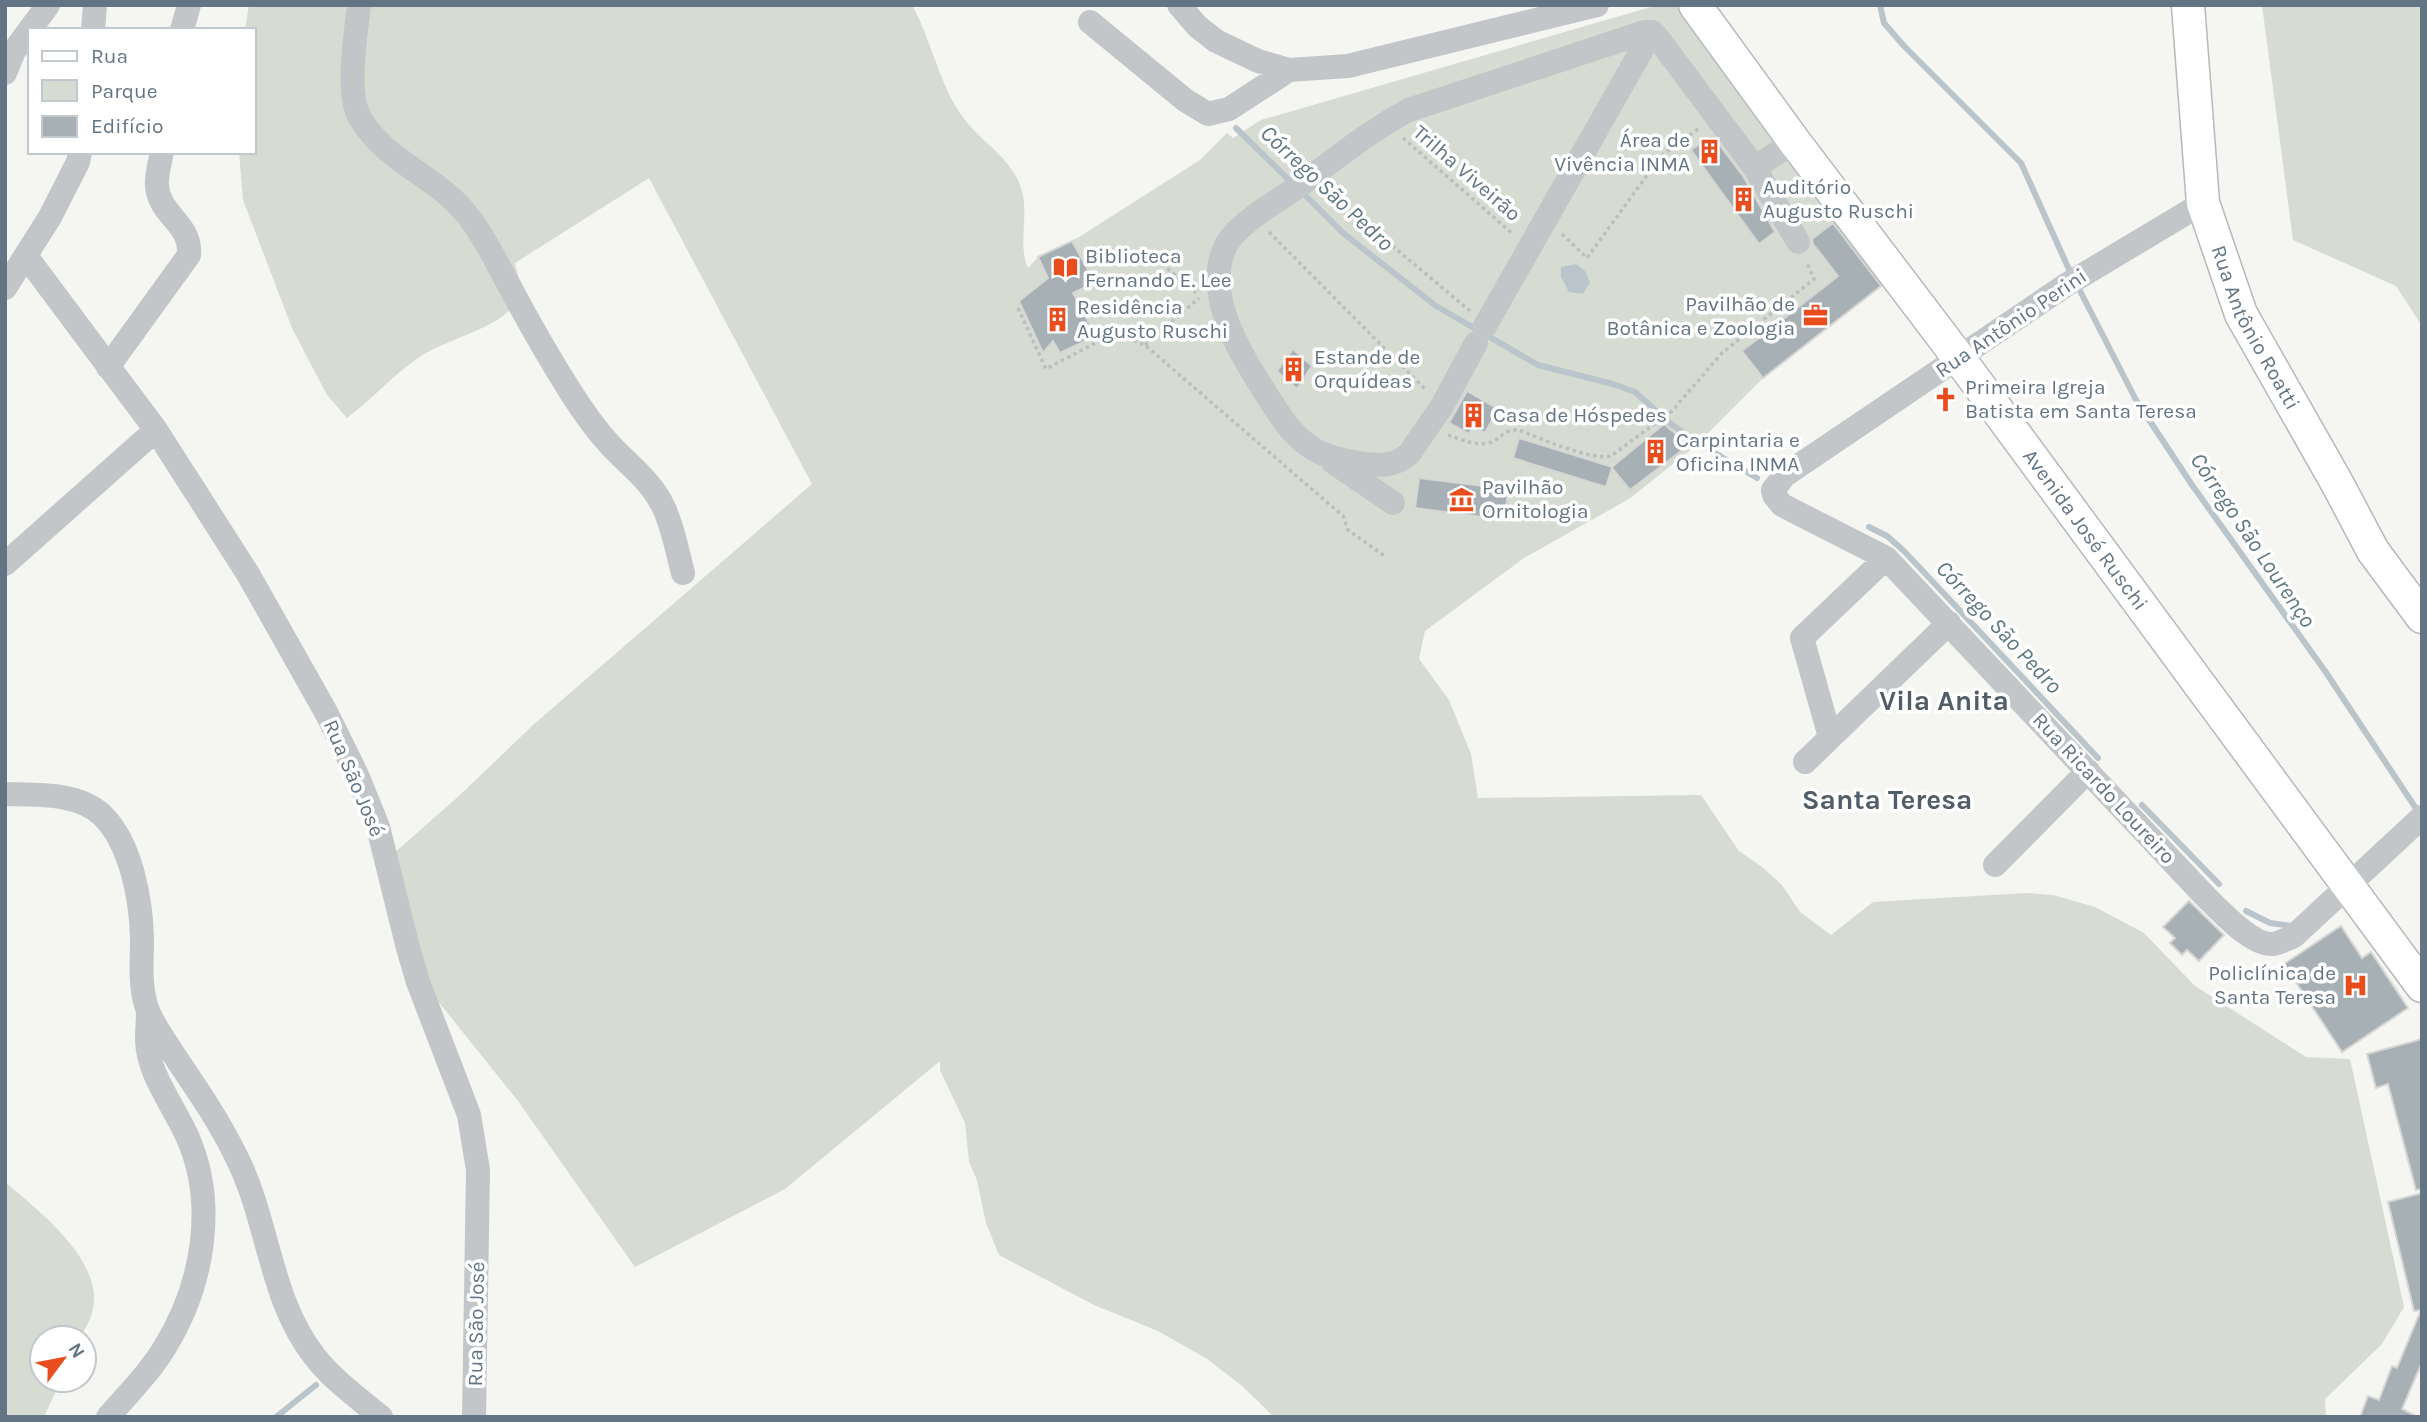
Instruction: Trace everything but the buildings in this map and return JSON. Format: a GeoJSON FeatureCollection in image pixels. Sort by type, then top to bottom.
{"type":"FeatureCollection","features":[{"type":"Feature","properties":{"kind":"main road","name":"Avenida José Ruschi"},"geometry":{"type":"LineString","coordinates":[[1695,5],[2422,986]]}},
{"type":"Feature","properties":{"kind":"main road","name":"Rua Antônio Roatti"},"geometry":{"type":"LineString","coordinates":[[2188,5],[2203,203],[2241,314],[2373,551],[2422,617]]}},
{"type":"Feature","properties":{"kind":"street"},"geometry":{"type":"LineString","coordinates":[[31,28],[48,5]]}},
{"type":"Feature","properties":{"kind":"street"},"geometry":{"type":"LineString","coordinates":[[93,28],[95,5]]}},
{"type":"Feature","properties":{"kind":"street"},"geometry":{"type":"LineString","coordinates":[[183,28],[189,5]]}},
{"type":"Feature","properties":{"kind":"street"},"geometry":{"type":"LineString","coordinates":[[359,5],[354,52],[354,99],[359,116],[386,149],[439,187],[468,215],[489,247],[570,391],[595,427],[641,474],[663,506],[682,573]]}},
{"type":"Feature","properties":{"kind":"street"},"geometry":{"type":"LineString","coordinates":[[1179,5],[1197,26],[1216,41],[1258,61],[1289,70],[1348,66],[1597,5]]}},
{"type":"Feature","properties":{"kind":"street"},"geometry":{"type":"LineString","coordinates":[[1090,22],[1185,100],[1208,114],[1229,109],[1289,70]]}},
{"type":"Feature","properties":{"kind":"street"},"geometry":{"type":"LineString","coordinates":[[5,73],[14,51],[28,32]]}},
{"type":"Feature","properties":{"kind":"street"},"geometry":{"type":"LineString","coordinates":[[1393,503],[1304,443],[1272,403],[1230,333],[1219,281],[1226,246],[1235,233],[1255,218],[1385,123],[1409,110],[1645,32],[1652,32]]}},
{"type":"Feature","properties":{"kind":"street"},"geometry":{"type":"LineString","coordinates":[[1652,32],[1755,169],[1798,242]]}},
{"type":"Feature","properties":{"kind":"street"},"geometry":{"type":"LineString","coordinates":[[1318,452],[1371,465],[1396,463],[1409,454],[1442,406],[1544,218],[1652,32]]}},
{"type":"Feature","properties":{"kind":"street"},"geometry":{"type":"LineString","coordinates":[[1755,169],[1794,141]]}},
{"type":"Feature","properties":{"kind":"street"},"geometry":{"type":"LineString","coordinates":[[5,288],[26,256],[78,162],[80,154]]}},
{"type":"Feature","properties":{"kind":"street"},"geometry":{"type":"LineString","coordinates":[[108,367],[189,255],[189,239],[160,197],[156,184],[162,154]]}},
{"type":"Feature","properties":{"kind":"street","name":"Rua Antônio Perini"},"geometry":{"type":"LineString","coordinates":[[1782,505],[1773,490],[1779,480],[2066,285],[2203,203]]}},
{"type":"Feature","properties":{"kind":"street","name":"Rua São José"},"geometry":{"type":"LineString","coordinates":[[26,256],[156,430],[248,574],[357,775],[378,827],[411,959],[469,1115],[478,1170],[474,1417]]}},
{"type":"Feature","properties":{"kind":"street"},"geometry":{"type":"LineString","coordinates":[[5,564],[156,430]]}},
{"type":"Feature","properties":{"kind":"street","name":"Rua Ricardo Loureiro"},"geometry":{"type":"LineString","coordinates":[[1782,505],[1886,558],[2221,913],[2246,933],[2264,944],[2274,944],[2294,936],[2347,887]]}},
{"type":"Feature","properties":{"kind":"street"},"geometry":{"type":"LineString","coordinates":[[1830,737],[1802,638],[1886,558]]}},
{"type":"Feature","properties":{"kind":"street"},"geometry":{"type":"LineString","coordinates":[[1805,762],[1949,623]]}},
{"type":"Feature","properties":{"kind":"street"},"geometry":{"type":"LineString","coordinates":[[1995,865],[2088,771]]}},
{"type":"Feature","properties":{"kind":"street"},"geometry":{"type":"LineString","coordinates":[[5,793],[65,798],[89,806],[102,815],[114,832],[133,871],[142,934],[141,973],[148,1012],[147,1041],[151,1060],[196,1158],[202,1184],[204,1226],[197,1276],[182,1316],[164,1348],[108,1417]]}},
{"type":"Feature","properties":{"kind":"street"},"geometry":{"type":"LineString","coordinates":[[2347,887],[2419,820]]}},
{"type":"Feature","properties":{"kind":"street"},"geometry":{"type":"LineString","coordinates":[[148,1012],[237,1157],[266,1237],[276,1279],[294,1325],[313,1355],[330,1374],[381,1417]]}},
{"type":"Feature","properties":{"kind":"path"},"geometry":{"type":"LineString","coordinates":[[1544,218],[1587,258],[1661,156],[1716,115]]}},
{"type":"Feature","properties":{"kind":"path","name":"Trilha Viveirão"},"geometry":{"type":"LineString","coordinates":[[1385,123],[1528,247]]}},
{"type":"Feature","properties":{"kind":"path"},"geometry":{"type":"LineString","coordinates":[[1299,186],[1482,331]]}},
{"type":"Feature","properties":{"kind":"path"},"geometry":{"type":"LineString","coordinates":[[1255,218],[1442,406]]}},
{"type":"Feature","properties":{"kind":"path"},"geometry":{"type":"LineString","coordinates":[[1427,429],[1478,444],[1490,443],[1510,430],[1519,430],[1605,458],[1611,456],[1672,411],[1722,353],[1814,279],[1798,242]]}},
{"type":"Feature","properties":{"kind":"path"},"geometry":{"type":"LineString","coordinates":[[1145,345],[1200,297],[1162,264]]}},
{"type":"Feature","properties":{"kind":"path"},"geometry":{"type":"LineString","coordinates":[[1018,308],[1046,369],[1099,341],[1103,327],[1145,345],[1343,516],[1348,530],[1386,558]]}},
{"type":"Feature","properties":{"kind":"green space"},"geometry":{"type":"Polygon","coordinates":[[[249,5],[912,5],[951,98],[970,126],[1006,162],[1021,188],[1024,249],[1028,268],[1038,257],[1079,237],[1200,160],[1227,133],[1233,138],[1261,120],[1658,5],[1682,5],[1887,281],[1763,378],[1693,448],[1629,499],[1524,558],[1425,631],[1419,659],[1449,700],[1471,754],[1478,798],[1701,795],[1739,851],[1782,885],[1800,912],[1831,935],[1873,902],[2027,893],[2053,895],[2095,907],[2144,933],[2195,986],[2306,1057],[2350,1059],[2404,1307],[2382,1344],[2325,1399],[2326,1417],[1274,1417],[1241,1385],[1207,1359],[1158,1331],[1094,1305],[999,1255],[986,1223],[977,1180],[969,1162],[965,1123],[940,1070],[940,1061],[785,1189],[635,1267],[518,1101],[433,995],[384,862],[460,795],[533,725],[812,484],[649,178],[515,263],[522,292],[512,308],[501,318],[418,358],[347,418],[327,395],[292,328],[243,200],[239,154],[256,154],[256,28],[245,28],[249,5]]]}},
{"type":"Feature","properties":{"kind":"green space"},"geometry":{"type":"Polygon","coordinates":[[[2262,5],[2422,5],[2422,326],[2396,286],[2293,240],[2262,5]]]}},
{"type":"Feature","properties":{"kind":"green space"},"geometry":{"type":"Polygon","coordinates":[[[5,1182],[35,1207],[66,1239],[80,1257],[94,1294],[92,1313],[87,1324],[28,1324],[28,1394],[55,1394],[44,1417],[5,1417],[5,1182]]]}},
{"type":"Feature","properties":{"kind":"shaded area"},"geometry":{"type":"Polygon","coordinates":[[[1576,264],[1585,271],[1590,282],[1583,294],[1569,292],[1561,277],[1561,267],[1576,264]]]}},
{"type":"Feature","properties":{"kind":"waterway","name":"Córrego São Lourenço"},"geometry":{"type":"LineString","coordinates":[[1880,5],[1884,23],[1904,46],[2021,163],[2072,276]]}},
{"type":"Feature","properties":{"kind":"waterway","name":"Córrego São Pedro"},"geometry":{"type":"LineString","coordinates":[[1236,128],[1292,183]]}},
{"type":"Feature","properties":{"kind":"waterway","name":"Córrego São Pedro"},"geometry":{"type":"LineString","coordinates":[[1300,190],[1343,233],[1436,306],[1538,365],[1635,392],[1695,441],[1757,478]]}},
{"type":"Feature","properties":{"kind":"waterway","name":"Córrego São Lourenço"},"geometry":{"type":"LineString","coordinates":[[2077,285],[2136,400],[2192,485],[2325,671],[2419,813]]}},
{"type":"Feature","properties":{"kind":"waterway","name":"Córrego São Pedro"},"geometry":{"type":"LineString","coordinates":[[1869,527],[1887,536],[1904,551],[2098,758]]}},
{"type":"Feature","properties":{"kind":"waterway","name":"Córrego São Pedro"},"geometry":{"type":"LineString","coordinates":[[2142,805],[2219,884]]}},
{"type":"Feature","properties":{"kind":"waterway","name":"Córrego São Pedro"},"geometry":{"type":"LineString","coordinates":[[2246,911],[2270,923],[2292,926]]}},
{"type":"Feature","properties":{"kind":"waterway"},"geometry":{"type":"LineString","coordinates":[[276,1417],[316,1385]]}},
{"type":"Feature","properties":{"kind":"place","name":"Área de Vivência INMA"},"geometry":{"type":"Point","coordinates":[1710,152]}},
{"type":"Feature","properties":{"kind":"place","name":"Auditório Augusto Ruschi"},"geometry":{"type":"Point","coordinates":[1743,199]}},
{"type":"Feature","properties":{"kind":"place","name":"Biblioteca Fernando E. Lee"},"geometry":{"type":"Point","coordinates":[1065,268]}},
{"type":"Feature","properties":{"kind":"place","name":"Pavilhão de Botânica e Zoologia"},"geometry":{"type":"Point","coordinates":[1815,316]}},
{"type":"Feature","properties":{"kind":"place","name":"Residência Augusto Ruschi"},"geometry":{"type":"Point","coordinates":[1057,319]}},
{"type":"Feature","properties":{"kind":"place","name":"Estande de Orquídeas"},"geometry":{"type":"Point","coordinates":[1294,369]}},
{"type":"Feature","properties":{"kind":"place","name":"Primeira Igreja Batista em Santa Teresa"},"geometry":{"type":"Point","coordinates":[1945,399]}},
{"type":"Feature","properties":{"kind":"place","name":"Casa de Hóspedes"},"geometry":{"type":"Point","coordinates":[1473,415]}},
{"type":"Feature","properties":{"kind":"place","name":"Carpintaria e Oficina INMA"},"geometry":{"type":"Point","coordinates":[1656,452]}},
{"type":"Feature","properties":{"kind":"place","name":"Pavilhão Ornitologia"},"geometry":{"type":"Point","coordinates":[1462,499]}},
{"type":"Feature","properties":{"kind":"place","name":"Policlínica de Santa Teresa"},"geometry":{"type":"Point","coordinates":[2356,985]}},
{"type":"Feature","properties":{"kind":"district","name":"Vila Anita"},"geometry":{"type":"Point","coordinates":[1944,700]}},
{"type":"Feature","properties":{"kind":"district","name":"Santa Teresa"},"geometry":{"type":"Point","coordinates":[1887,799]}}]}
